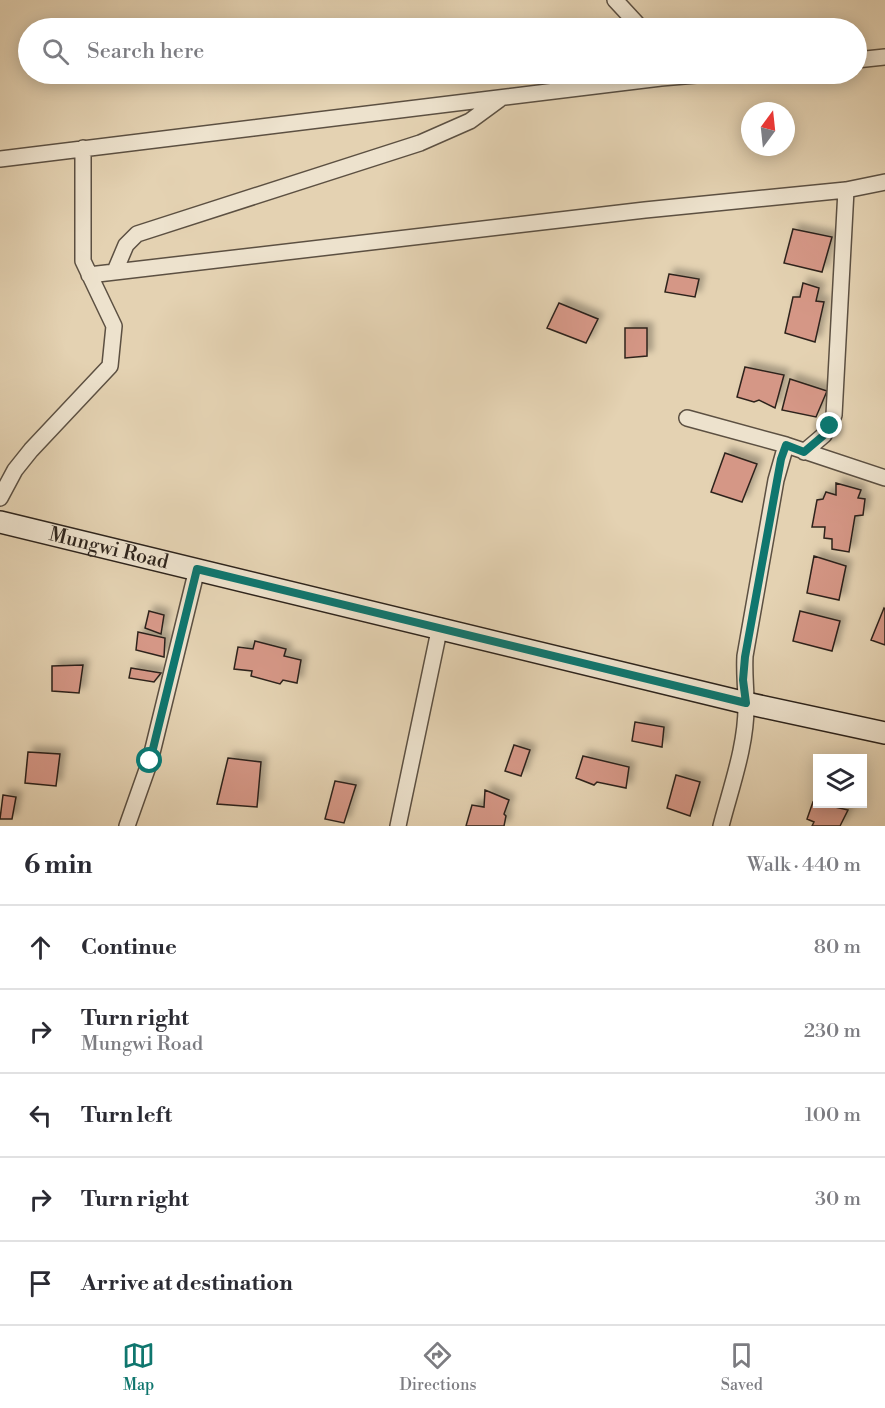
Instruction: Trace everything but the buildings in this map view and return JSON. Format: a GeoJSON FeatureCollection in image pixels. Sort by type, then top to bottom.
{"type":"FeatureCollection","features":[{"type":"Feature","properties":{"kind":"main road","name":"Mungwi Road"},"geometry":{"type":"LineString","coordinates":[[0,522],[440,626],[746,703],[885,734]]}},
{"type":"Feature","properties":{"kind":"street"},"geometry":{"type":"LineString","coordinates":[[615,0],[632,18]]}},
{"type":"Feature","properties":{"kind":"street"},"geometry":{"type":"LineString","coordinates":[[867,59],[885,57]]}},
{"type":"Feature","properties":{"kind":"street"},"geometry":{"type":"LineString","coordinates":[[0,159],[501,99],[605,84]]}},
{"type":"Feature","properties":{"kind":"street"},"geometry":{"type":"LineString","coordinates":[[115,271],[126,245],[137,234],[420,142],[470,121],[501,99]]}},
{"type":"Feature","properties":{"kind":"street"},"geometry":{"type":"LineString","coordinates":[[0,498],[15,470],[31,450],[110,366],[114,326],[83,261],[83,148]]}},
{"type":"Feature","properties":{"kind":"street"},"geometry":{"type":"LineString","coordinates":[[89,275],[645,210],[846,190],[885,182]]}},
{"type":"Feature","properties":{"kind":"street"},"geometry":{"type":"LineString","coordinates":[[804,452],[824,435],[834,415],[846,190]]}},
{"type":"Feature","properties":{"kind":"street"},"geometry":{"type":"LineString","coordinates":[[687,418],[786,445],[885,478]]}},
{"type":"Feature","properties":{"kind":"street"},"geometry":{"type":"LineString","coordinates":[[721,826],[742,742],[746,703],[743,680],[745,657],[776,480],[786,445]]}},
{"type":"Feature","properties":{"kind":"street"},"geometry":{"type":"LineString","coordinates":[[127,826],[150,761],[197,569]]}},
{"type":"Feature","properties":{"kind":"street"},"geometry":{"type":"LineString","coordinates":[[398,826],[440,626]]}},
{"type":"Feature","properties":{"kind":"route"},"geometry":{"type":"LineString","coordinates":[[150,761],[197,569],[440,626],[746,703],[743,680],[745,657],[781,459],[786,445],[804,452],[824,435],[830,426]]}}]}
